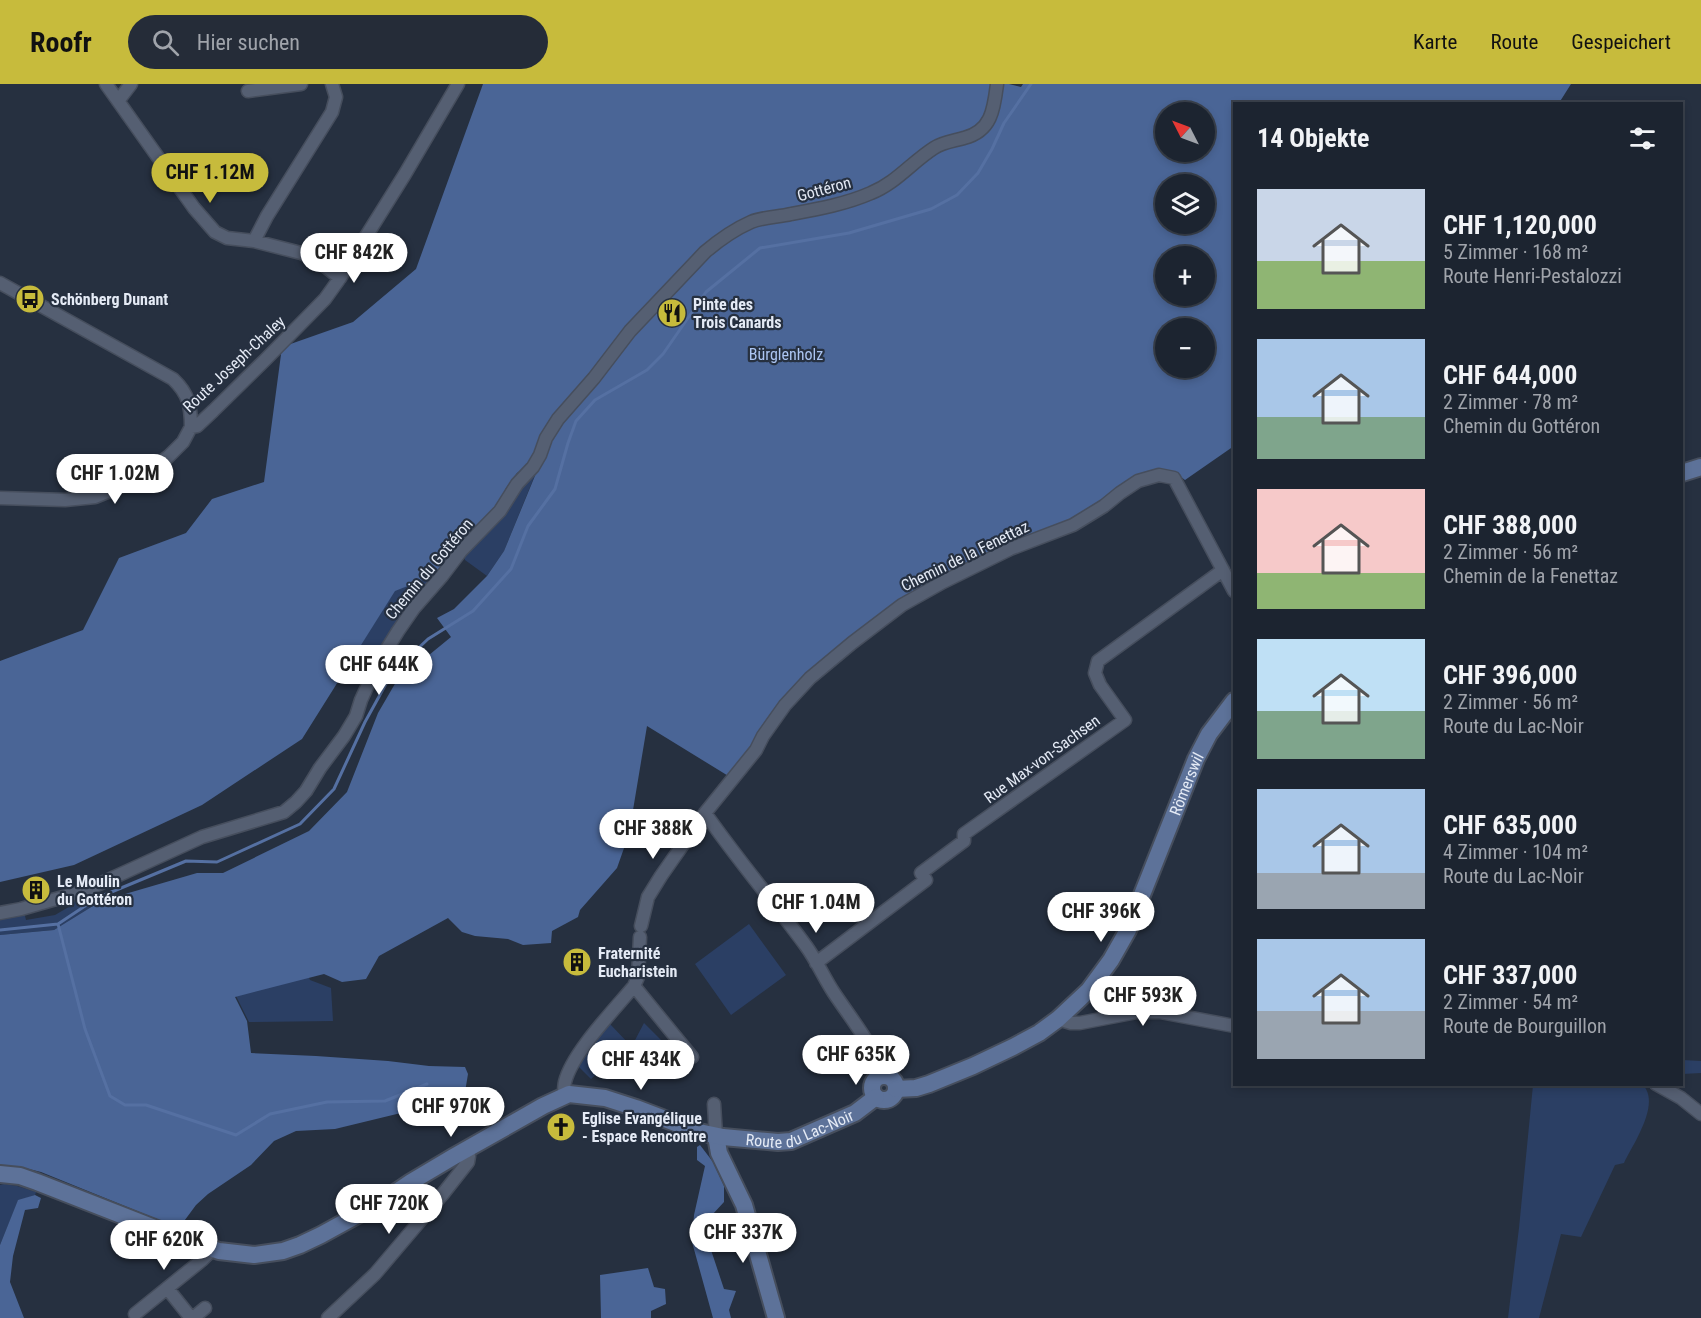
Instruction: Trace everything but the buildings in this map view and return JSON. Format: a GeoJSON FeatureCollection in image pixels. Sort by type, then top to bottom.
{"type":"FeatureCollection","features":[{"type":"Feature","properties":{"kind":"main road"},"geometry":{"type":"LineString","coordinates":[[1683,473],[1701,467]]}},
{"type":"Feature","properties":{"kind":"main road","name":"Römerswil"},"geometry":{"type":"LineString","coordinates":[[1151,873],[1196,759],[1209,734],[1233,702]]}},
{"type":"Feature","properties":{"kind":"main road","name":"Route du Lac-Noir"},"geometry":{"type":"LineString","coordinates":[[564,1096],[569,1094],[605,1098],[694,1131],[716,1136],[778,1142],[791,1141],[855,1113],[876,1097],[883,1100],[890,1099],[896,1089],[916,1088],[973,1066],[1030,1038],[1058,1019],[1089,990],[1111,960],[1128,930],[1151,873]]}},
{"type":"Feature","properties":{"kind":"main road"},"geometry":{"type":"LineString","coordinates":[[876,1097],[873,1087],[876,1080],[883,1077],[892,1080],[896,1089]]}},
{"type":"Feature","properties":{"kind":"main road"},"geometry":{"type":"LineString","coordinates":[[0,1174],[28,1179],[69,1193],[213,1249],[254,1255],[283,1251],[300,1245],[383,1201],[466,1150],[564,1096]]}},
{"type":"Feature","properties":{"kind":"main road"},"geometry":{"type":"LineString","coordinates":[[716,1136],[719,1153],[744,1205],[776,1318]]}},
{"type":"Feature","properties":{"kind":"street"},"geometry":{"type":"LineString","coordinates":[[106,84],[194,208],[215,232],[227,238],[254,241],[301,253],[316,259],[340,278]]}},
{"type":"Feature","properties":{"kind":"street"},"geometry":{"type":"LineString","coordinates":[[118,101],[131,84]]}},
{"type":"Feature","properties":{"kind":"street"},"geometry":{"type":"LineString","coordinates":[[248,91],[301,84]]}},
{"type":"Feature","properties":{"kind":"street"},"geometry":{"type":"LineString","coordinates":[[254,241],[332,112],[336,97],[332,84]]}},
{"type":"Feature","properties":{"kind":"street","name":"Route Joseph-Chaley"},"geometry":{"type":"LineString","coordinates":[[0,498],[65,500],[95,496],[134,481],[168,457],[183,442],[191,427],[197,426],[325,299],[405,174],[458,84]]}},
{"type":"Feature","properties":{"kind":"street","name":"Gottéron"},"geometry":{"type":"LineString","coordinates":[[644,316],[705,252],[739,228],[753,221],[810,211],[870,194],[897,179],[933,148],[977,134],[989,121],[997,84]]}},
{"type":"Feature","properties":{"kind":"street"},"geometry":{"type":"LineString","coordinates":[[0,283],[173,379],[186,393],[192,416],[191,427]]}},
{"type":"Feature","properties":{"kind":"street","name":"Chemin du Gottéron"},"geometry":{"type":"LineString","coordinates":[[0,913],[84,891],[202,837],[284,812],[296,802],[345,736],[356,716],[377,664],[414,608],[461,551],[500,511],[517,484],[533,467],[546,438],[558,419],[644,316]]}},
{"type":"Feature","properties":{"kind":"street","name":"Chemin de la Fenettaz"},"geometry":{"type":"LineString","coordinates":[[564,1096],[564,1083],[575,1059],[634,986],[638,977],[640,931],[648,897],[661,876],[705,813],[756,750],[785,705],[810,678],[852,643],[902,606],[943,582],[1010,549],[1073,525],[1138,481],[1159,475],[1174,478],[1233,589]]}},
{"type":"Feature","properties":{"kind":"street","name":"Rue Max-von-Sachsen"},"geometry":{"type":"LineString","coordinates":[[816,963],[926,880],[921,873],[964,841],[964,834],[1125,720],[1100,685],[1095,673],[1098,661],[1223,570]]}},
{"type":"Feature","properties":{"kind":"street"},"geometry":{"type":"LineString","coordinates":[[705,813],[808,948],[824,978],[871,1047],[883,1077]]}},
{"type":"Feature","properties":{"kind":"street"},"geometry":{"type":"LineString","coordinates":[[634,986],[692,1057]]}},
{"type":"Feature","properties":{"kind":"street"},"geometry":{"type":"LineString","coordinates":[[1058,1019],[1080,1023],[1137,1012],[1160,1012],[1233,1026]]}},
{"type":"Feature","properties":{"kind":"street"},"geometry":{"type":"LineString","coordinates":[[1659,1086],[1701,1114]]}},
{"type":"Feature","properties":{"kind":"street"},"geometry":{"type":"LineString","coordinates":[[714,1104],[716,1136]]}},
{"type":"Feature","properties":{"kind":"street"},"geometry":{"type":"LineString","coordinates":[[328,1318],[375,1274],[442,1195],[468,1162],[469,1156],[466,1150]]}},
{"type":"Feature","properties":{"kind":"street"},"geometry":{"type":"LineString","coordinates":[[135,1314],[213,1249]]}},
{"type":"Feature","properties":{"kind":"street"},"geometry":{"type":"LineString","coordinates":[[167,1288],[192,1318],[205,1308]]}},
{"type":"Feature","properties":{"kind":"shaded area"},"geometry":{"type":"Polygon","coordinates":[[[539,465],[504,551],[487,576],[465,560],[464,556],[514,492],[539,465]]]}},
{"type":"Feature","properties":{"kind":"shaded area"},"geometry":{"type":"Polygon","coordinates":[[[428,578],[433,582],[376,659],[360,646],[395,590],[428,578]]]}},
{"type":"Feature","properties":{"kind":"shaded area"},"geometry":{"type":"Polygon","coordinates":[[[97,889],[101,901],[54,930],[0,935],[0,917],[24,912],[26,920],[55,915],[74,904],[73,898],[97,889]]]}},
{"type":"Feature","properties":{"kind":"shaded area"},"geometry":{"type":"Polygon","coordinates":[[[749,924],[786,975],[731,1015],[695,964],[749,924]]]}},
{"type":"Feature","properties":{"kind":"shaded area"},"geometry":{"type":"Polygon","coordinates":[[[307,973],[310,980],[331,988],[333,1021],[249,1022],[234,992],[307,973]]]}},
{"type":"Feature","properties":{"kind":"shaded area"},"geometry":{"type":"Polygon","coordinates":[[[644,1023],[668,1047],[653,1064],[633,1044],[644,1023]]]}},
{"type":"Feature","properties":{"kind":"shaded area"},"geometry":{"type":"Polygon","coordinates":[[[610,1024],[630,1045],[591,1079],[577,1065],[610,1024]]]}},
{"type":"Feature","properties":{"kind":"shaded area"},"geometry":{"type":"Polygon","coordinates":[[[1683,1060],[1701,1061],[1701,1073],[1683,1074],[1683,1060]]]}},
{"type":"Feature","properties":{"kind":"shaded area"},"geometry":{"type":"Polygon","coordinates":[[[1533,1086],[1644,1086],[1648,1093],[1649,1103],[1644,1124],[1624,1163],[1615,1165],[1581,1237],[1561,1234],[1539,1318],[1508,1318],[1533,1086]]]}},
{"type":"Feature","properties":{"kind":"shaded area"},"geometry":{"type":"Polygon","coordinates":[[[0,1185],[36,1192],[35,1195],[18,1201],[0,1245],[0,1185]]]}},
{"type":"Feature","properties":{"kind":"green space","name":"Bürglenholz"},"geometry":{"type":"Polygon","coordinates":[[[483,84],[1009,84],[1021,87],[1023,84],[1571,84],[1560,102],[1233,102],[1233,447],[1185,480],[1176,473],[1160,471],[1072,521],[1009,546],[851,638],[730,777],[647,726],[629,834],[617,868],[580,910],[578,917],[552,931],[551,943],[523,945],[508,939],[475,936],[462,932],[448,918],[379,956],[366,979],[342,982],[324,974],[235,997],[247,1021],[251,1053],[465,1067],[468,1074],[465,1092],[457,1101],[434,1116],[405,1112],[335,1129],[296,1131],[274,1141],[251,1165],[208,1194],[196,1205],[179,1228],[41,1172],[0,1165],[0,935],[54,930],[101,901],[197,873],[223,873],[309,831],[347,792],[378,713],[396,682],[451,637],[437,618],[454,609],[487,576],[504,551],[539,466],[527,466],[517,473],[506,488],[499,506],[433,582],[428,578],[395,591],[302,739],[202,805],[74,865],[0,882],[0,661],[83,630],[119,558],[186,533],[212,499],[264,482],[282,347],[353,322],[416,269],[483,84]]]}},
{"type":"Feature","properties":{"kind":"green space"},"geometry":{"type":"Polygon","coordinates":[[[700,1145],[713,1162],[724,1186],[724,1202],[712,1215],[714,1218],[709,1224],[706,1235],[724,1289],[736,1291],[729,1310],[731,1318],[713,1318],[692,1242],[694,1215],[705,1166],[697,1160],[697,1147],[700,1145]]]}},
{"type":"Feature","properties":{"kind":"green space"},"geometry":{"type":"Polygon","coordinates":[[[35,1195],[41,1198],[38,1208],[25,1210],[13,1256],[10,1282],[24,1318],[0,1318],[0,1245],[18,1200],[35,1195]]]}},
{"type":"Feature","properties":{"kind":"green space"},"geometry":{"type":"Polygon","coordinates":[[[648,1268],[654,1287],[665,1289],[666,1304],[651,1311],[651,1318],[601,1318],[600,1275],[648,1268]]]}},
{"type":"Feature","properties":{"kind":"waterway"},"geometry":{"type":"LineString","coordinates":[[0,930],[58,924],[97,898],[186,861],[217,862],[300,824],[334,789],[365,722],[392,673],[428,639],[473,611],[511,569],[528,526],[555,489],[576,421],[595,400],[647,370],[663,354],[706,292],[760,248],[849,233],[931,209],[957,195],[978,173],[1004,123],[1031,84]]}},
{"type":"Feature","properties":{"kind":"waterway"},"geometry":{"type":"LineString","coordinates":[[58,924],[85,1029],[110,1096],[125,1105],[146,1105],[236,1135],[270,1114],[327,1102],[385,1101],[427,1084]]}},
{"type":"Feature","properties":{"kind":"place","name":"Schönberg Dunant"},"geometry":{"type":"Point","coordinates":[30,299]}},
{"type":"Feature","properties":{"kind":"place","name":"Pinte des Trois Canards"},"geometry":{"type":"Point","coordinates":[672,313]}},
{"type":"Feature","properties":{"kind":"place","name":"Le Moulin du Gottéron"},"geometry":{"type":"Point","coordinates":[36,890]}},
{"type":"Feature","properties":{"kind":"place","name":"Fraternité Eucharistein"},"geometry":{"type":"Point","coordinates":[577,962]}},
{"type":"Feature","properties":{"kind":"place","name":"Eglise Evangélique - Espace Rencontre"},"geometry":{"type":"Point","coordinates":[561,1127]}}]}
